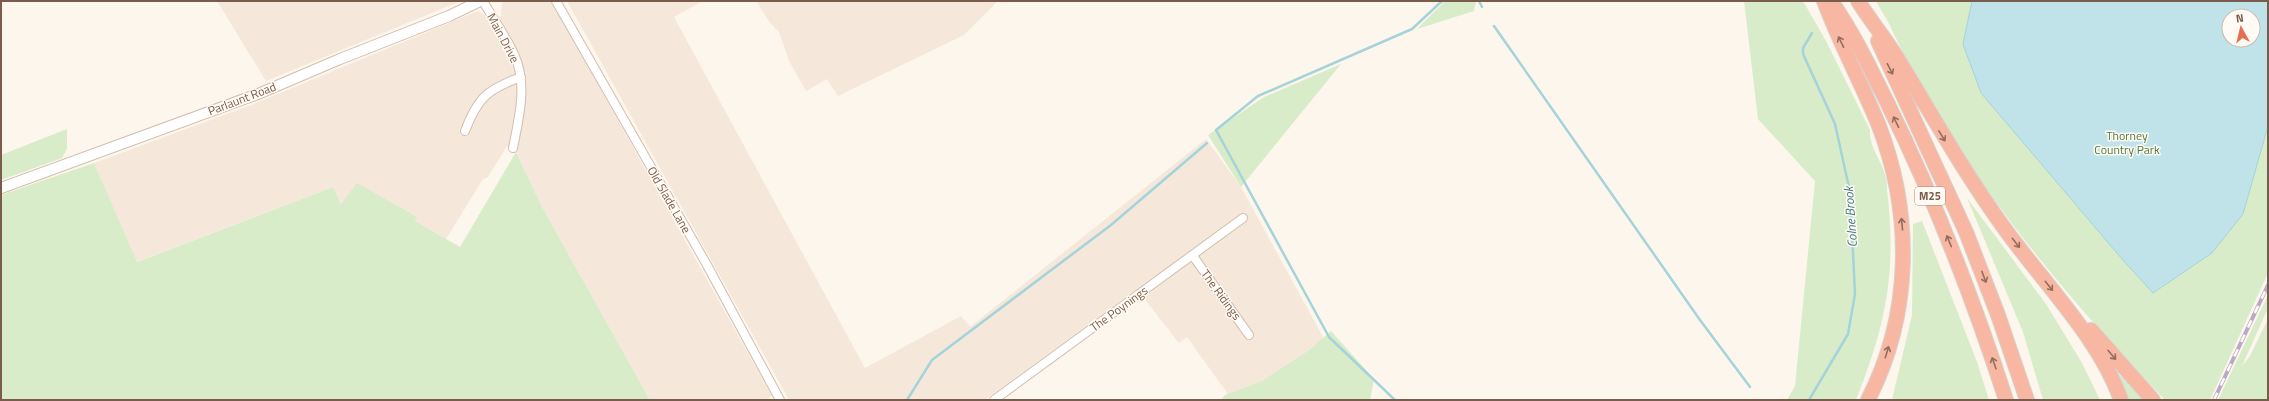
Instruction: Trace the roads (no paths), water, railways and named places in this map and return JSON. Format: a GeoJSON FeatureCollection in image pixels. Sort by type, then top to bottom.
{"type":"FeatureCollection","features":[{"type":"Feature","properties":{"kind":"highway"},"geometry":{"type":"LineString","coordinates":[[1824,1],[1878,126],[1894,175],[1902,216],[1904,254],[1901,296],[1892,335],[1871,396]]}},
{"type":"Feature","properties":{"kind":"highway","name":"M25"},"geometry":{"type":"LineString","coordinates":[[1831,1],[1867,62],[1919,170],[1968,288],[2006,400]]}},
{"type":"Feature","properties":{"kind":"highway","name":"M25"},"geometry":{"type":"LineString","coordinates":[[1858,1],[1870,20],[1886,60],[1966,232],[1998,315],[2027,400]]}},
{"type":"Feature","properties":{"kind":"highway"},"geometry":{"type":"LineString","coordinates":[[1870,20],[1895,55],[1940,132],[1982,197],[2066,306],[2106,368],[2120,400]]}},
{"type":"Feature","properties":{"kind":"highway"},"geometry":{"type":"LineString","coordinates":[[2066,306],[2083,321],[2153,400]]}},
{"type":"Feature","properties":{"kind":"street","name":"Parlaunt Road"},"geometry":{"type":"LineString","coordinates":[[1,188],[258,94],[340,58],[449,16],[480,1]]}},
{"type":"Feature","properties":{"kind":"street","name":"Main Drive"},"geometry":{"type":"LineString","coordinates":[[483,1],[515,55],[521,76],[520,110],[513,148]]}},
{"type":"Feature","properties":{"kind":"street","name":"Old Slade Lane"},"geometry":{"type":"LineString","coordinates":[[556,1],[706,265],[780,400]]}},
{"type":"Feature","properties":{"kind":"street"},"geometry":{"type":"LineString","coordinates":[[465,131],[473,108],[487,93],[502,84],[521,76]]}},
{"type":"Feature","properties":{"kind":"street","name":"The Poynings"},"geometry":{"type":"LineString","coordinates":[[994,400],[1243,218]]}},
{"type":"Feature","properties":{"kind":"street","name":"The Ridings"},"geometry":{"type":"LineString","coordinates":[[1192,256],[1250,335]]}},
{"type":"Feature","properties":{"kind":"water"},"geometry":{"type":"Polygon","coordinates":[[[1972,1],[2268,1],[2268,126],[2243,214],[2212,253],[2153,293],[2122,259],[1981,93],[1963,44],[1972,1]]]}},
{"type":"Feature","properties":{"kind":"waterway"},"geometry":{"type":"LineString","coordinates":[[1395,400],[1329,337],[1216,130],[1258,96],[1412,29],[1442,1]]}},
{"type":"Feature","properties":{"kind":"waterway"},"geometry":{"type":"LineString","coordinates":[[1479,1],[1482,7]]}},
{"type":"Feature","properties":{"kind":"waterway"},"geometry":{"type":"LineString","coordinates":[[1494,26],[1700,320],[1750,387]]}},
{"type":"Feature","properties":{"kind":"waterway","name":"Colne Brook"},"geometry":{"type":"LineString","coordinates":[[1809,400],[1848,334],[1855,294],[1850,192],[1835,124],[1803,54],[1803,48],[1812,33]]}},
{"type":"Feature","properties":{"kind":"waterway"},"geometry":{"type":"LineString","coordinates":[[907,400],[932,360],[1111,225],[1207,143]]}},
{"type":"Feature","properties":{"kind":"railway"},"geometry":{"type":"LineString","coordinates":[[2214,400],[2268,285]]}},
{"type":"Feature","properties":{"kind":"park label","name":"Thorney Country Park"},"geometry":{"type":"Point","coordinates":[2127,143]}}]}
